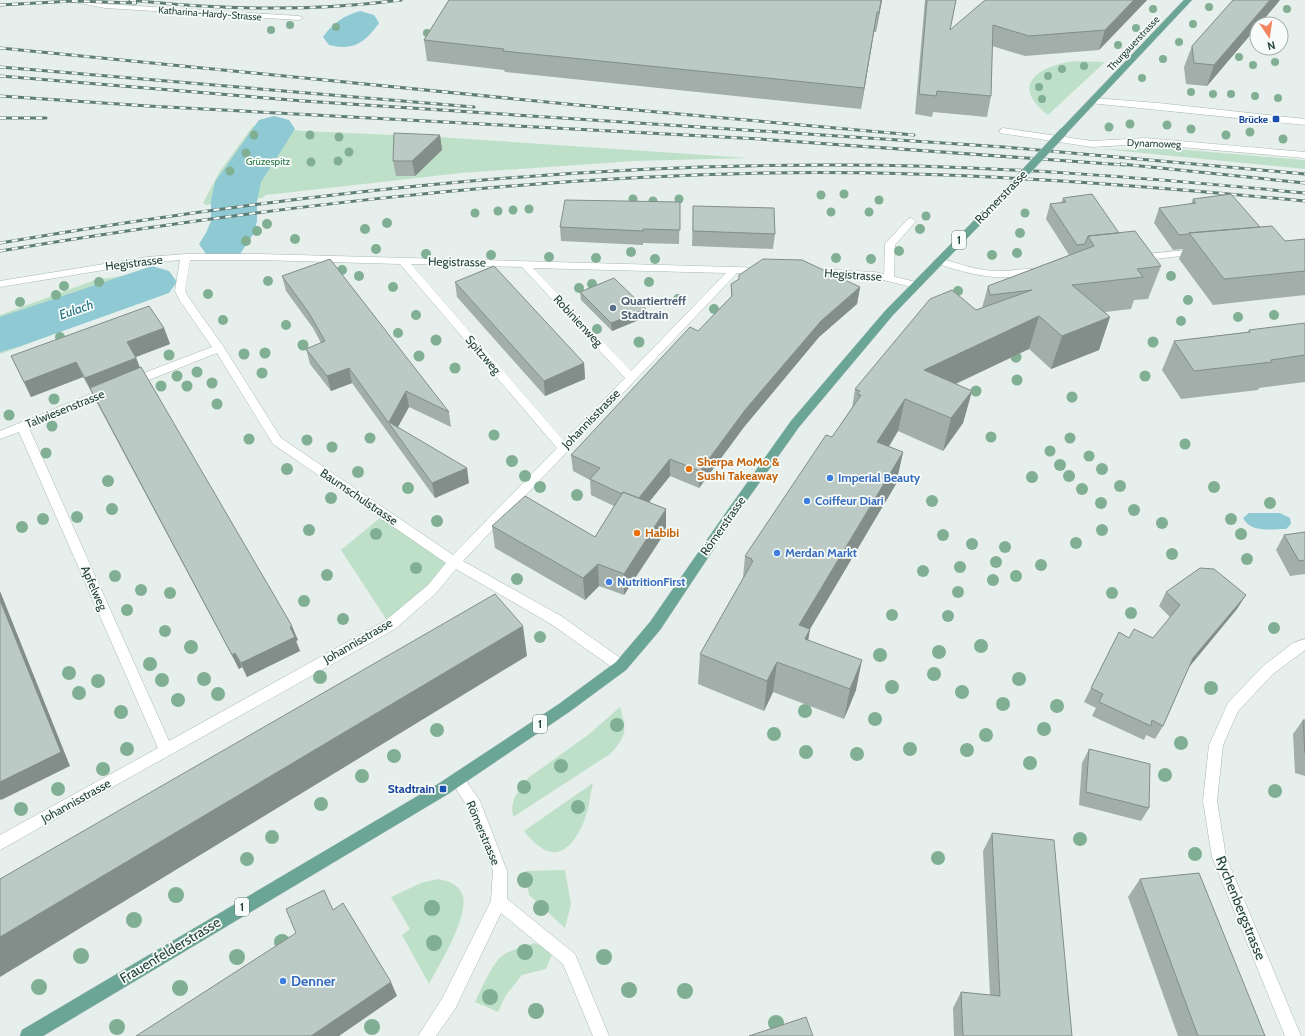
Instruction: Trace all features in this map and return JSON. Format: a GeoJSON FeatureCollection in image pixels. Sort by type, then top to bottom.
{"type":"FeatureCollection","features":[{"type":"Feature","properties":{"kind":"main road","name":"Thurgauerstrasse"},"geometry":{"type":"LineString","coordinates":[[1094,101],[1188,0]]}},
{"type":"Feature","properties":{"kind":"main road","name":"Römerstrasse"},"geometry":{"type":"LineString","coordinates":[[457,779],[564,708],[620,666],[655,626],[731,514],[795,424],[876,327],[1094,101]]}},
{"type":"Feature","properties":{"kind":"main road","name":"Frauenfelderstrasse"},"geometry":{"type":"LineString","coordinates":[[28,1036],[457,779]]}},
{"type":"Feature","properties":{"kind":"street","name":"Katharina-Hardy-Strasse"},"geometry":{"type":"LineString","coordinates":[[74,0],[105,6],[299,18]]}},
{"type":"Feature","properties":{"kind":"street"},"geometry":{"type":"LineString","coordinates":[[1094,101],[1158,106],[1305,122]]}},
{"type":"Feature","properties":{"kind":"street","name":"Dynamoweg"},"geometry":{"type":"LineString","coordinates":[[1003,131],[1092,144],[1145,141],[1305,155]]}},
{"type":"Feature","properties":{"kind":"street"},"geometry":{"type":"LineString","coordinates":[[889,278],[890,244],[911,221]]}},
{"type":"Feature","properties":{"kind":"street"},"geometry":{"type":"LineString","coordinates":[[1127,258],[1205,252]]}},
{"type":"Feature","properties":{"kind":"street","name":"Hegistrasse"},"geometry":{"type":"LineString","coordinates":[[0,284],[132,262],[186,258],[403,261],[773,271]]}},
{"type":"Feature","properties":{"kind":"street","name":"Baumschulstrasse"},"geometry":{"type":"LineString","coordinates":[[186,258],[180,291],[219,348],[277,441],[454,562],[556,620],[620,666]]}},
{"type":"Feature","properties":{"kind":"street","name":"Spitzweg"},"geometry":{"type":"LineString","coordinates":[[403,261],[563,448]]}},
{"type":"Feature","properties":{"kind":"street"},"geometry":{"type":"LineString","coordinates":[[939,261],[970,272],[984,274],[1011,274],[1050,268]]}},
{"type":"Feature","properties":{"kind":"street","name":"Robinienweg"},"geometry":{"type":"LineString","coordinates":[[524,264],[632,378]]}},
{"type":"Feature","properties":{"kind":"street","name":"Johannisstrasse"},"geometry":{"type":"LineString","coordinates":[[0,844],[390,625],[432,589],[454,562],[735,270]]}},
{"type":"Feature","properties":{"kind":"street","name":"Hegistrasse"},"geometry":{"type":"LineString","coordinates":[[804,272],[866,274],[916,284]]}},
{"type":"Feature","properties":{"kind":"street","name":"Talwiesenstrasse"},"geometry":{"type":"LineString","coordinates":[[0,435],[219,348]]}},
{"type":"Feature","properties":{"kind":"street","name":"Apfelweg"},"geometry":{"type":"LineString","coordinates":[[22,426],[166,750]]}},
{"type":"Feature","properties":{"kind":"street","name":"Rychenbergstrasse"},"geometry":{"type":"LineString","coordinates":[[1293,1036],[1219,857],[1210,801],[1216,745],[1233,707],[1268,670],[1298,647],[1305,644]]}},
{"type":"Feature","properties":{"kind":"street","name":"Römerstrasse"},"geometry":{"type":"LineString","coordinates":[[426,1036],[448,1003],[499,902],[500,871],[475,806],[457,779]]}},
{"type":"Feature","properties":{"kind":"street"},"geometry":{"type":"LineString","coordinates":[[499,902],[570,959],[601,1036]]}},
{"type":"Feature","properties":{"kind":"green space"},"geometry":{"type":"Polygon","coordinates":[[[1077,61],[1105,62],[1048,115],[1036,104],[1030,94],[1030,85],[1034,78],[1042,71],[1052,66],[1077,61]]]}},
{"type":"Feature","properties":{"kind":"green space","name":"Grüzespitz"},"geometry":{"type":"Polygon","coordinates":[[[253,126],[304,131],[438,137],[749,158],[635,161],[461,173],[266,195],[262,198],[206,205],[203,203],[220,171],[253,126]]]}},
{"type":"Feature","properties":{"kind":"green space"},"geometry":{"type":"Polygon","coordinates":[[[1154,147],[1305,160],[1305,169],[1102,149],[1132,150],[1154,147]]]}},
{"type":"Feature","properties":{"kind":"green space"},"geometry":{"type":"Polygon","coordinates":[[[149,272],[161,291],[156,296],[0,354],[0,315],[95,280],[149,272]]]}},
{"type":"Feature","properties":{"kind":"green space"},"geometry":{"type":"Polygon","coordinates":[[[385,514],[454,562],[390,625],[341,550],[385,514]]]}},
{"type":"Feature","properties":{"kind":"green space"},"geometry":{"type":"Polygon","coordinates":[[[620,707],[624,722],[624,732],[616,748],[610,754],[513,817],[512,808],[514,798],[528,778],[588,735],[620,707]]]}},
{"type":"Feature","properties":{"kind":"green space"},"geometry":{"type":"Polygon","coordinates":[[[593,783],[582,826],[576,837],[562,850],[555,852],[548,851],[540,847],[524,831],[593,783]]]}},
{"type":"Feature","properties":{"kind":"green space"},"geometry":{"type":"Polygon","coordinates":[[[565,870],[571,904],[565,928],[529,895],[525,871],[565,870]]]}},
{"type":"Feature","properties":{"kind":"green space"},"geometry":{"type":"Polygon","coordinates":[[[438,879],[447,881],[458,887],[463,898],[463,910],[454,937],[429,984],[402,935],[410,929],[391,897],[421,883],[438,879]]]}},
{"type":"Feature","properties":{"kind":"green space"},"geometry":{"type":"Polygon","coordinates":[[[534,943],[554,950],[546,969],[522,975],[506,995],[498,1012],[475,1002],[494,965],[502,956],[518,948],[534,943]]]}},
{"type":"Feature","properties":{"kind":"water"},"geometry":{"type":"Polygon","coordinates":[[[1249,513],[1280,513],[1290,518],[1291,524],[1286,529],[1256,528],[1247,523],[1243,518],[1249,513]]]}},
{"type":"Feature","properties":{"kind":"building"},"geometry":{"type":"Polygon","coordinates":[[[449,0],[881,0],[879,12],[877,12],[864,88],[503,51],[504,49],[424,40],[449,0]]]}},
{"type":"Feature","properties":{"kind":"building"},"geometry":{"type":"Polygon","coordinates":[[[927,0],[956,0],[950,30],[985,0],[1134,0],[1105,30],[1029,36],[993,25],[991,96],[937,91],[936,96],[919,94],[927,0]]]}},
{"type":"Feature","properties":{"kind":"building"},"geometry":{"type":"Polygon","coordinates":[[[1233,0],[1270,0],[1256,16],[1249,16],[1249,24],[1214,65],[1194,63],[1192,46],[1233,0]]]}},
{"type":"Feature","properties":{"kind":"building"},"geometry":{"type":"Polygon","coordinates":[[[394,133],[440,135],[412,161],[393,161],[394,133]]]}},
{"type":"Feature","properties":{"kind":"building"},"geometry":{"type":"Polygon","coordinates":[[[1092,194],[1119,233],[1088,236],[1085,244],[1077,245],[1050,204],[1066,202],[1063,198],[1092,194]]]}},
{"type":"Feature","properties":{"kind":"building"},"geometry":{"type":"Polygon","coordinates":[[[1231,194],[1260,227],[1179,235],[1159,208],[1196,203],[1193,199],[1231,194]]]}},
{"type":"Feature","properties":{"kind":"building"},"geometry":{"type":"Polygon","coordinates":[[[565,200],[680,202],[680,230],[643,229],[643,231],[560,227],[565,200]]]}},
{"type":"Feature","properties":{"kind":"building"},"geometry":{"type":"Polygon","coordinates":[[[693,206],[774,208],[775,234],[693,231],[693,206]]]}},
{"type":"Feature","properties":{"kind":"building"},"geometry":{"type":"Polygon","coordinates":[[[1272,226],[1285,241],[1305,239],[1305,271],[1224,279],[1189,233],[1272,226]]]}},
{"type":"Feature","properties":{"kind":"building"},"geometry":{"type":"Polygon","coordinates":[[[1135,231],[1161,266],[1137,269],[1143,277],[1072,285],[1110,317],[1062,336],[1039,316],[924,370],[972,391],[951,418],[905,399],[877,442],[903,452],[799,625],[810,629],[805,639],[862,660],[850,689],[777,662],[767,681],[700,654],[753,561],[745,556],[826,435],[832,437],[861,395],[857,394],[860,391],[855,389],[930,299],[952,290],[976,310],[1032,290],[990,295],[988,286],[1094,246],[1088,236],[1135,231]]]}},
{"type":"Feature","properties":{"kind":"building"},"geometry":{"type":"Polygon","coordinates":[[[330,259],[449,412],[406,391],[389,422],[467,468],[432,483],[349,368],[327,376],[306,349],[325,341],[309,313],[282,276],[330,259]]]}},
{"type":"Feature","properties":{"kind":"building"},"geometry":{"type":"Polygon","coordinates":[[[763,259],[802,260],[860,287],[821,321],[745,410],[700,471],[670,459],[639,498],[623,492],[622,494],[590,479],[600,468],[571,455],[690,327],[698,331],[732,296],[731,284],[739,279],[739,275],[763,259]]]}},
{"type":"Feature","properties":{"kind":"building"},"geometry":{"type":"Polygon","coordinates":[[[494,266],[584,363],[544,381],[455,282],[494,266]]]}},
{"type":"Feature","properties":{"kind":"building","name":"Quartiertreff Stadtrain"},"geometry":{"type":"Polygon","coordinates":[[[614,278],[646,309],[611,323],[580,292],[614,278]]]}},
{"type":"Feature","properties":{"kind":"building"},"geometry":{"type":"Polygon","coordinates":[[[149,306],[164,328],[127,342],[136,358],[85,378],[76,362],[24,382],[11,356],[149,306]]]}},
{"type":"Feature","properties":{"kind":"building"},"geometry":{"type":"Polygon","coordinates":[[[1305,323],[1305,355],[1271,360],[1272,362],[1194,371],[1174,341],[1250,332],[1249,330],[1305,323]]]}},
{"type":"Feature","properties":{"kind":"building"},"geometry":{"type":"Polygon","coordinates":[[[141,367],[292,626],[290,627],[295,637],[241,663],[235,653],[232,655],[90,388],[141,367]]]}},
{"type":"Feature","properties":{"kind":"building"},"geometry":{"type":"Polygon","coordinates":[[[623,492],[666,509],[624,574],[598,564],[583,578],[492,526],[525,496],[595,537],[623,492]]]}},
{"type":"Feature","properties":{"kind":"building"},"geometry":{"type":"Polygon","coordinates":[[[1305,532],[1305,560],[1299,561],[1284,535],[1305,532]]]}},
{"type":"Feature","properties":{"kind":"building"},"geometry":{"type":"Polygon","coordinates":[[[1200,568],[1214,569],[1246,595],[1193,658],[1163,726],[1152,720],[1151,726],[1099,702],[1103,694],[1091,688],[1119,632],[1129,638],[1134,629],[1153,638],[1180,605],[1166,592],[1200,568]]]}},
{"type":"Feature","properties":{"kind":"building"},"geometry":{"type":"Polygon","coordinates":[[[495,594],[523,626],[0,937],[0,879],[495,594]]]}},
{"type":"Feature","properties":{"kind":"building"},"geometry":{"type":"Polygon","coordinates":[[[0,600],[61,752],[0,782],[0,600]]]}},
{"type":"Feature","properties":{"kind":"building"},"geometry":{"type":"Polygon","coordinates":[[[1303,720],[1305,720],[1305,753],[1303,720]]]}},
{"type":"Feature","properties":{"kind":"building"},"geometry":{"type":"Polygon","coordinates":[[[1089,749],[1150,764],[1149,808],[1086,792],[1089,749]]]}},
{"type":"Feature","properties":{"kind":"building"},"geometry":{"type":"Polygon","coordinates":[[[992,833],[1054,840],[1072,1036],[963,1036],[961,992],[1000,996],[992,833]]]}},
{"type":"Feature","properties":{"kind":"building"},"geometry":{"type":"Polygon","coordinates":[[[1199,873],[1265,1036],[1198,1036],[1140,879],[1199,873]]]}},
{"type":"Feature","properties":{"kind":"building"},"geometry":{"type":"Polygon","coordinates":[[[324,890],[333,910],[343,903],[391,982],[311,1036],[136,1036],[296,933],[286,909],[324,890]]]}},
{"type":"Feature","properties":{"kind":"building"},"geometry":{"type":"Polygon","coordinates":[[[806,1017],[813,1036],[749,1036],[806,1017]]]}},
{"type":"Feature","properties":{"kind":"waterway","name":"Eulach"},"geometry":{"type":"LineString","coordinates":[[343,37],[360,23]]}},
{"type":"Feature","properties":{"kind":"waterway","name":"Eulach"},"geometry":{"type":"LineString","coordinates":[[223,244],[230,233],[234,221],[234,201],[238,182],[274,129]]}},
{"type":"Feature","properties":{"kind":"waterway","name":"Eulach"},"geometry":{"type":"LineString","coordinates":[[0,335],[152,282]]}},
{"type":"Feature","properties":{"kind":"railway"},"geometry":{"type":"LineString","coordinates":[[130,0],[232,8],[299,8],[367,4],[401,0]]}},
{"type":"Feature","properties":{"kind":"railway"},"geometry":{"type":"LineString","coordinates":[[0,5],[73,1],[136,3]]}},
{"type":"Feature","properties":{"kind":"railway"},"geometry":{"type":"LineString","coordinates":[[0,48],[567,104],[914,135]]}},
{"type":"Feature","properties":{"kind":"railway"},"geometry":{"type":"LineString","coordinates":[[0,67],[474,107]]}},
{"type":"Feature","properties":{"kind":"railway"},"geometry":{"type":"LineString","coordinates":[[0,76],[304,101],[1004,147],[1305,174]]}},
{"type":"Feature","properties":{"kind":"railway"},"geometry":{"type":"LineString","coordinates":[[0,96],[148,106],[760,139],[1125,165]]}},
{"type":"Feature","properties":{"kind":"railway"},"geometry":{"type":"LineString","coordinates":[[0,118],[46,118]]}},
{"type":"Feature","properties":{"kind":"railway"},"geometry":{"type":"LineString","coordinates":[[1121,164],[1305,183]]}},
{"type":"Feature","properties":{"kind":"railway"},"geometry":{"type":"LineString","coordinates":[[0,243],[104,226],[313,197],[522,177],[627,170],[733,166],[838,165],[955,167],[1072,173],[1305,193]]}},
{"type":"Feature","properties":{"kind":"railway"},"geometry":{"type":"LineString","coordinates":[[0,251],[191,222],[382,198],[574,181],[670,176],[766,173],[968,176],[1171,189],[1305,201]]}},
{"type":"Feature","properties":{"kind":"place","name":"Brücke"},"geometry":{"type":"Point","coordinates":[1276,119]}},
{"type":"Feature","properties":{"kind":"place","name":"Quartiertreff Stadtrain"},"geometry":{"type":"Point","coordinates":[613,308]}},
{"type":"Feature","properties":{"kind":"place","name":"Sherpa MoMo & Sushi Takeaway"},"geometry":{"type":"Point","coordinates":[689,469]}},
{"type":"Feature","properties":{"kind":"place","name":"Imperial Beauty"},"geometry":{"type":"Point","coordinates":[830,478]}},
{"type":"Feature","properties":{"kind":"place","name":"Coiffeur Diari"},"geometry":{"type":"Point","coordinates":[807,501]}},
{"type":"Feature","properties":{"kind":"place","name":"Habibi"},"geometry":{"type":"Point","coordinates":[637,533]}},
{"type":"Feature","properties":{"kind":"place","name":"Merdan Markt"},"geometry":{"type":"Point","coordinates":[777,553]}},
{"type":"Feature","properties":{"kind":"place","name":"NutritionFirst"},"geometry":{"type":"Point","coordinates":[609,582]}},
{"type":"Feature","properties":{"kind":"place","name":"Stadtrain"},"geometry":{"type":"Point","coordinates":[443,789]}},
{"type":"Feature","properties":{"kind":"place","name":"Denner"},"geometry":{"type":"Point","coordinates":[283,981]}}]}
